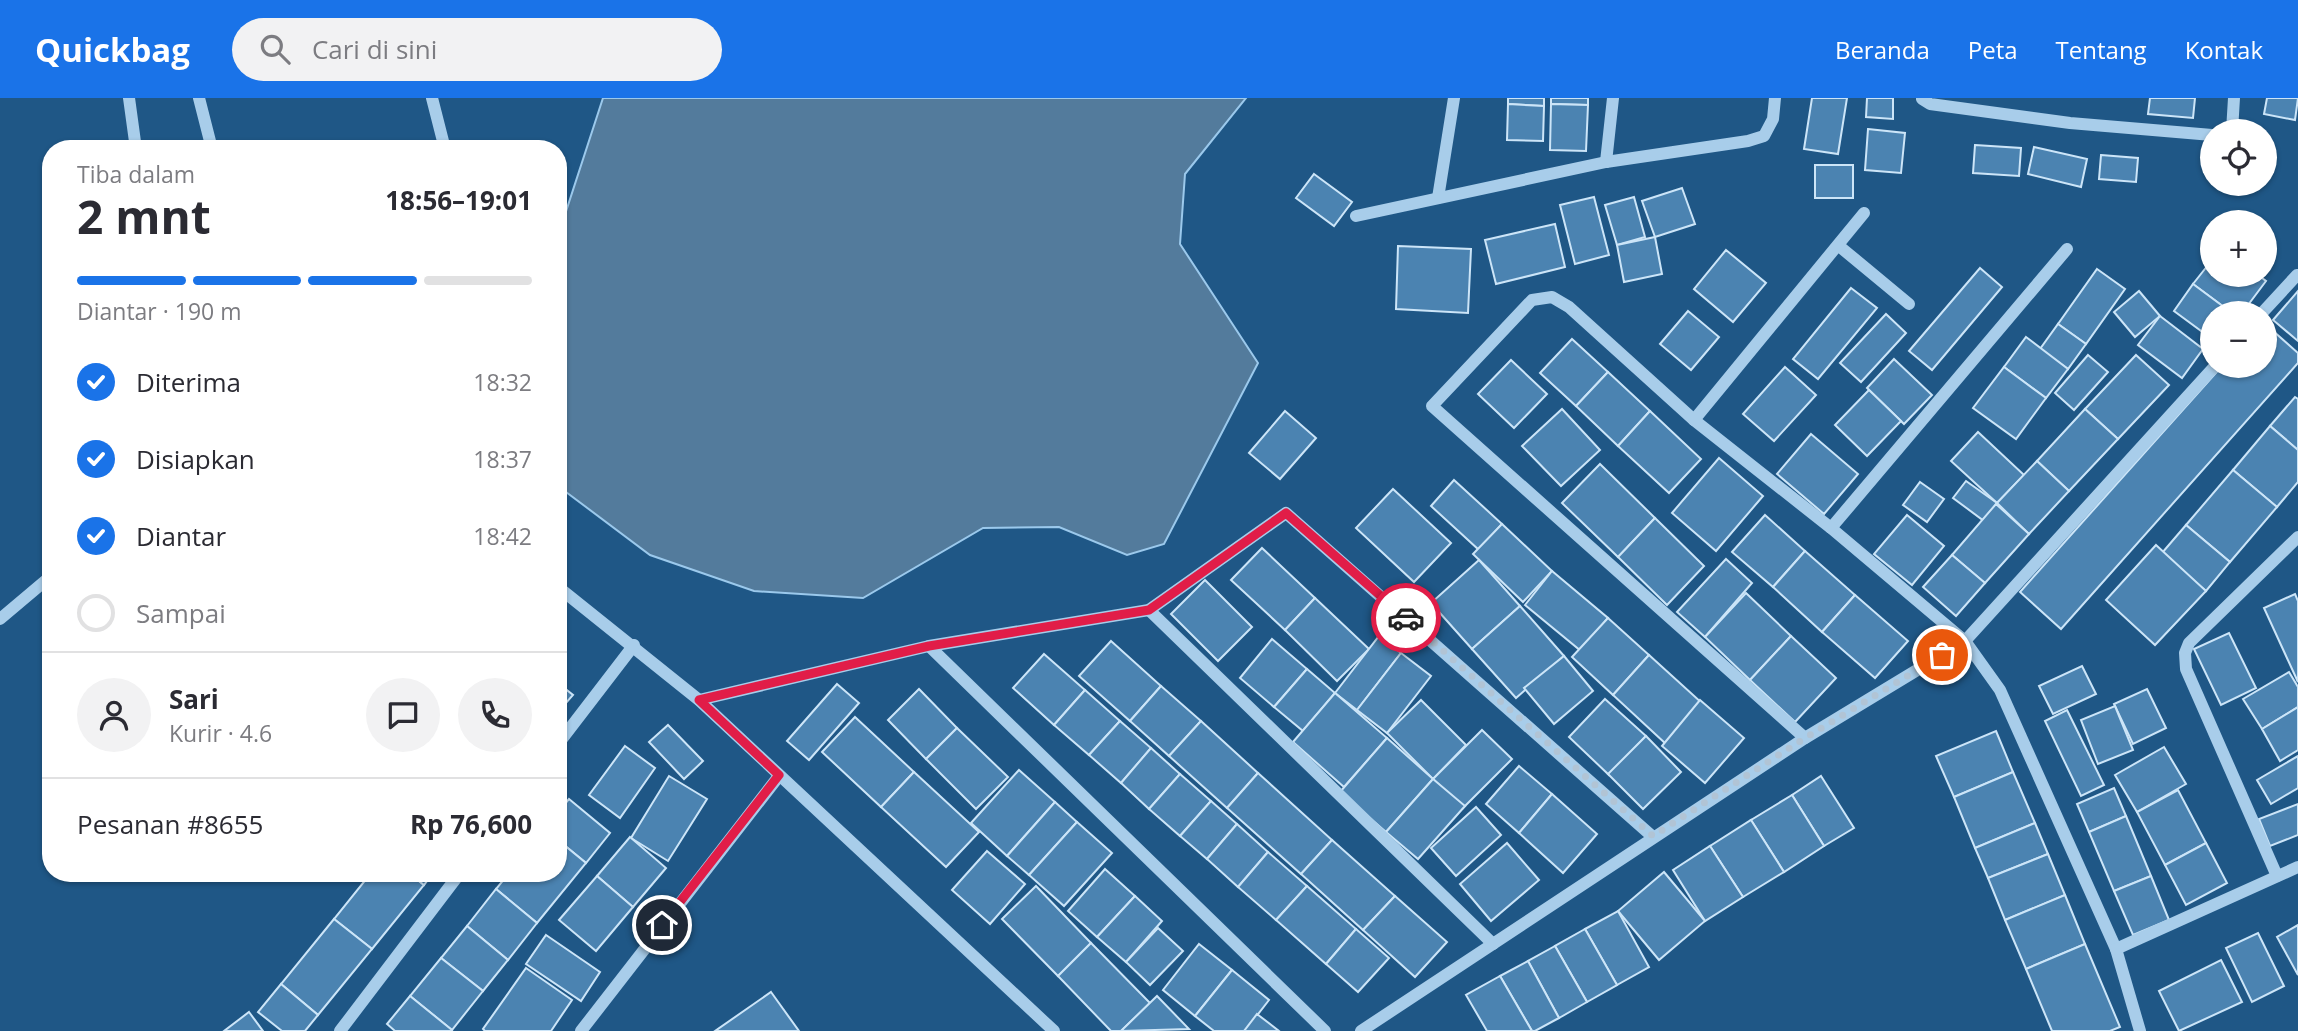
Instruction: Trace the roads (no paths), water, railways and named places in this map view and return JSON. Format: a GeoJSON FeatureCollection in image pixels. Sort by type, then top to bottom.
{"type":"FeatureCollection","features":[{"type":"Feature","properties":{"kind":"street"},"geometry":{"type":"LineString","coordinates":[[129,98],[135,140]]}},
{"type":"Feature","properties":{"kind":"street"},"geometry":{"type":"LineString","coordinates":[[199,98],[210,140]]}},
{"type":"Feature","properties":{"kind":"street"},"geometry":{"type":"LineString","coordinates":[[432,98],[443,140]]}},
{"type":"Feature","properties":{"kind":"street"},"geometry":{"type":"LineString","coordinates":[[1438,198],[1454,98]]}},
{"type":"Feature","properties":{"kind":"street"},"geometry":{"type":"LineString","coordinates":[[1606,162],[1613,98]]}},
{"type":"Feature","properties":{"kind":"street"},"geometry":{"type":"LineString","coordinates":[[1356,216],[1606,162],[1748,141],[1763,135],[1773,119],[1775,98]]}},
{"type":"Feature","properties":{"kind":"street"},"geometry":{"type":"LineString","coordinates":[[2233,119],[2234,98]]}},
{"type":"Feature","properties":{"kind":"street"},"geometry":{"type":"LineString","coordinates":[[1922,99],[1930,104],[2070,123],[2200,134]]}},
{"type":"Feature","properties":{"kind":"street"},"geometry":{"type":"LineString","coordinates":[[1694,420],[1864,213]]}},
{"type":"Feature","properties":{"kind":"street"},"geometry":{"type":"LineString","coordinates":[[1839,246],[1909,304]]}},
{"type":"Feature","properties":{"kind":"street"},"geometry":{"type":"LineString","coordinates":[[1831,528],[2067,249]]}},
{"type":"Feature","properties":{"kind":"street"},"geometry":{"type":"LineString","coordinates":[[2273,301],[2297,275]]}},
{"type":"Feature","properties":{"kind":"street"},"geometry":{"type":"LineString","coordinates":[[1805,738],[1432,407],[1532,300],[1552,297],[1569,307],[1694,420],[1831,528],[1965,641],[2000,690],[2116,949],[2140,1031]]}},
{"type":"Feature","properties":{"kind":"street"},"geometry":{"type":"LineString","coordinates":[[1361,1031],[1653,836],[1805,738],[1965,641],[2204,378]]}},
{"type":"Feature","properties":{"kind":"street"},"geometry":{"type":"LineString","coordinates":[[699,700],[929,646],[1149,610],[1286,513],[1653,836]]}},
{"type":"Feature","properties":{"kind":"street"},"geometry":{"type":"LineString","coordinates":[[2277,876],[2186,669],[2185,653],[2189,643],[2298,537]]}},
{"type":"Feature","properties":{"kind":"street"},"geometry":{"type":"LineString","coordinates":[[0,619],[42,584]]}},
{"type":"Feature","properties":{"kind":"street"},"geometry":{"type":"LineString","coordinates":[[567,594],[634,645],[699,700],[1054,1031]]}},
{"type":"Feature","properties":{"kind":"street"},"geometry":{"type":"LineString","coordinates":[[1149,610],[1493,944]]}},
{"type":"Feature","properties":{"kind":"street"},"geometry":{"type":"LineString","coordinates":[[567,732],[634,645]]}},
{"type":"Feature","properties":{"kind":"street"},"geometry":{"type":"LineString","coordinates":[[929,646],[1325,1031]]}},
{"type":"Feature","properties":{"kind":"street"},"geometry":{"type":"LineString","coordinates":[[581,1031],[779,775]]}},
{"type":"Feature","properties":{"kind":"street"},"geometry":{"type":"LineString","coordinates":[[2116,949],[2298,867]]}},
{"type":"Feature","properties":{"kind":"street"},"geometry":{"type":"LineString","coordinates":[[340,1031],[453,882]]}},
{"type":"Feature","properties":{"kind":"water"},"geometry":{"type":"Polygon","coordinates":[[[603,98],[1246,98],[1185,174],[1180,244],[1258,363],[1164,544],[1127,555],[1059,527],[983,528],[863,598],[754,591],[650,555],[567,493],[567,208],[603,98]]]}}]}
